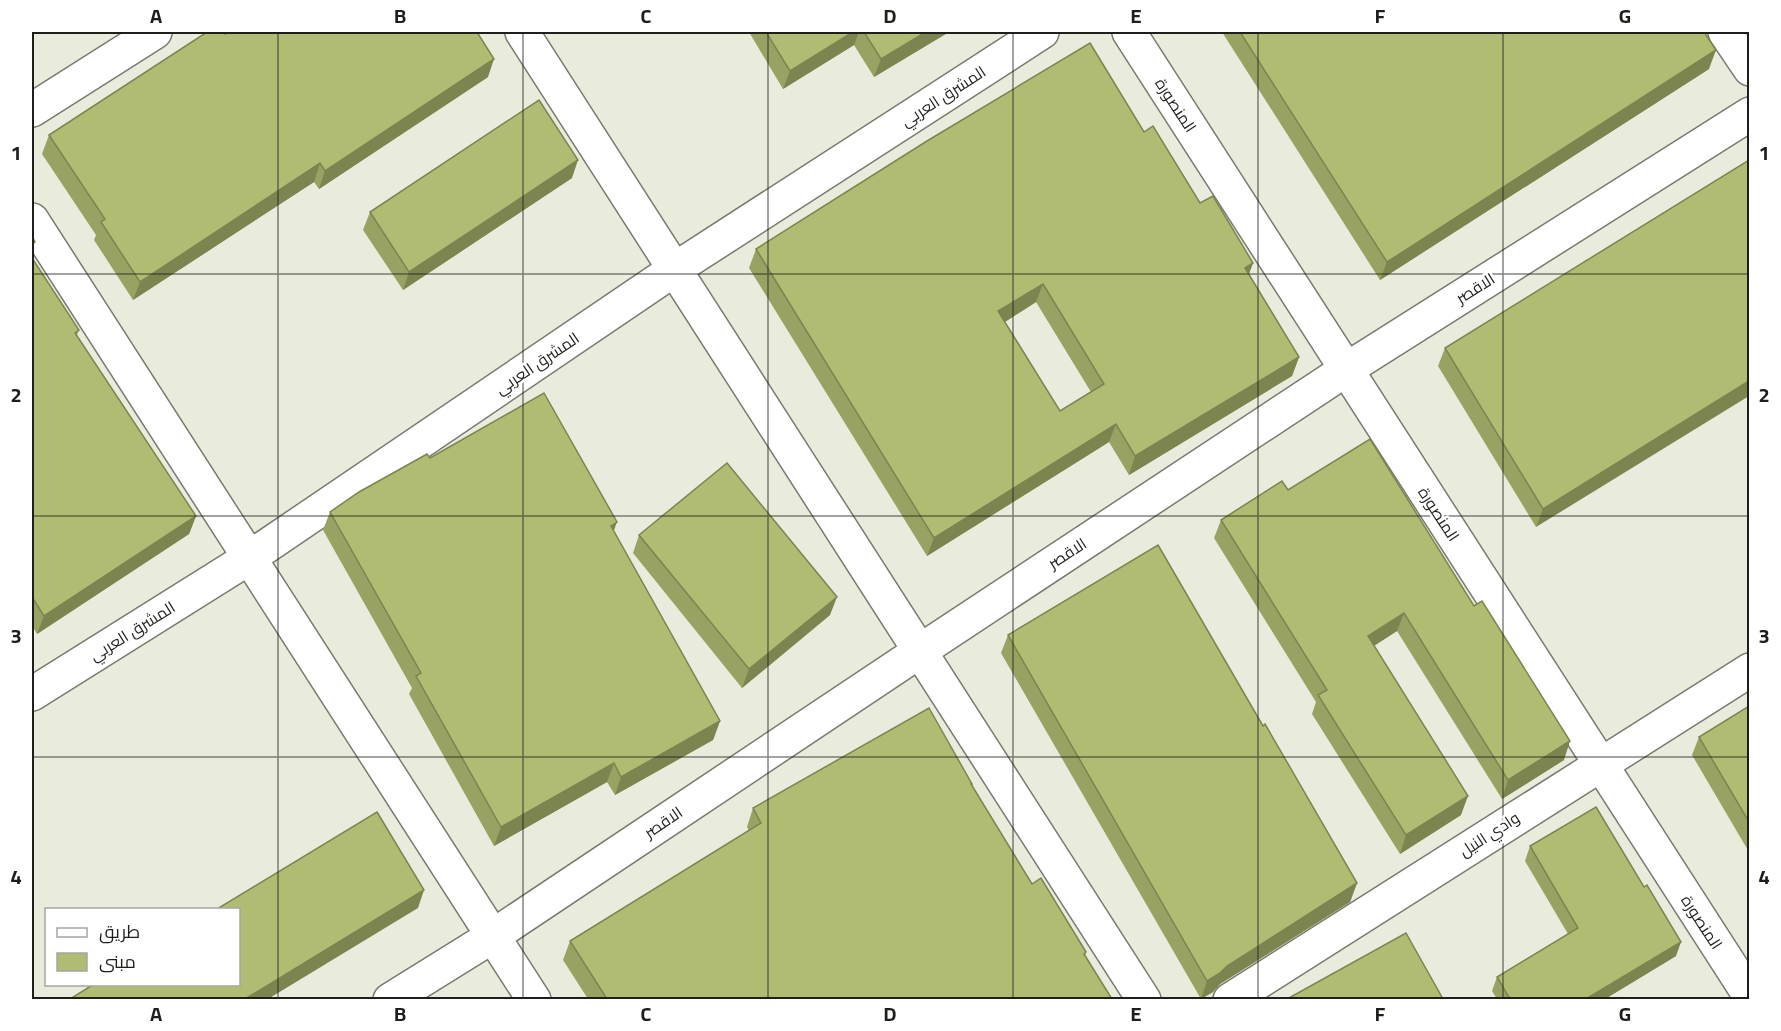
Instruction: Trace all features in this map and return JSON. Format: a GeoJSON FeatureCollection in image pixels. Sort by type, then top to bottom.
{"type":"FeatureCollection","features":[{"type":"Feature","properties":{"kind":"street"},"geometry":{"type":"LineString","coordinates":[[32,110],[154,32]]}},
{"type":"Feature","properties":{"kind":"street"},"geometry":{"type":"LineString","coordinates":[[522,32],[1144,999]]}},
{"type":"Feature","properties":{"kind":"street","name":"المشرق العربي"},"geometry":{"type":"LineString","coordinates":[[32,694],[249,558],[675,269],[1042,32]]}},
{"type":"Feature","properties":{"kind":"street","name":"المنصورة"},"geometry":{"type":"LineString","coordinates":[[1129,32],[1749,996]]}},
{"type":"Feature","properties":{"kind":"street"},"geometry":{"type":"LineString","coordinates":[[1725,32],[1749,69]]}},
{"type":"Feature","properties":{"kind":"street","name":"الاقصر"},"geometry":{"type":"LineString","coordinates":[[390,999],[493,936],[1347,369],[1749,114]]}},
{"type":"Feature","properties":{"kind":"street"},"geometry":{"type":"LineString","coordinates":[[32,220],[534,999]]}},
{"type":"Feature","properties":{"kind":"street","name":"وادي النيل"},"geometry":{"type":"LineString","coordinates":[[1230,999],[1749,670]]}},
{"type":"Feature","properties":{"kind":"building"},"geometry":{"type":"Polygon","coordinates":[[[207,32],[224,32],[225,34],[229,32],[477,32],[494,59],[325,171],[320,163],[140,282],[101,222],[105,219],[49,135],[207,32]]]}},
{"type":"Feature","properties":{"kind":"building"},"geometry":{"type":"Polygon","coordinates":[[[766,32],[853,32],[790,71],[766,32]]]}},
{"type":"Feature","properties":{"kind":"building"},"geometry":{"type":"Polygon","coordinates":[[[864,32],[926,32],[881,59],[864,32]]]}},
{"type":"Feature","properties":{"kind":"building"},"geometry":{"type":"Polygon","coordinates":[[[1240,32],[1704,32],[1716,50],[1387,262],[1240,32]]]}},
{"type":"Feature","properties":{"kind":"building"},"geometry":{"type":"Polygon","coordinates":[[[1090,43],[1144,132],[1153,126],[1200,203],[1213,196],[1253,263],[1245,268],[1299,357],[1135,456],[1116,424],[934,538],[756,249],[927,141],[1090,43]],[[1043,284],[998,311],[1060,411],[1104,384],[1043,284]]]}},
{"type":"Feature","properties":{"kind":"building"},"geometry":{"type":"Polygon","coordinates":[[[539,100],[578,160],[409,272],[370,212],[539,100]]]}},
{"type":"Feature","properties":{"kind":"building"},"geometry":{"type":"Polygon","coordinates":[[[1749,160],[1749,381],[1543,509],[1445,348],[1749,160]]]}},
{"type":"Feature","properties":{"kind":"building"},"geometry":{"type":"Polygon","coordinates":[[[32,258],[79,330],[75,333],[196,516],[44,616],[32,597],[32,258]]]}},
{"type":"Feature","properties":{"kind":"building"},"geometry":{"type":"Polygon","coordinates":[[[544,393],[617,522],[611,526],[720,721],[621,777],[614,763],[501,827],[416,676],[421,673],[330,512],[359,492],[427,454],[430,458],[544,393]]]}},
{"type":"Feature","properties":{"kind":"building"},"geometry":{"type":"Polygon","coordinates":[[[1370,439],[1474,606],[1482,601],[1570,741],[1508,780],[1404,613],[1368,636],[1468,796],[1406,835],[1318,695],[1327,690],[1221,520],[1282,481],[1288,490],[1370,439]]]}},
{"type":"Feature","properties":{"kind":"building"},"geometry":{"type":"Polygon","coordinates":[[[727,463],[837,597],[749,669],[639,535],[727,463]]]}},
{"type":"Feature","properties":{"kind":"building"},"geometry":{"type":"Polygon","coordinates":[[[1158,545],[1357,883],[1207,981],[1008,635],[1158,545]]]}},
{"type":"Feature","properties":{"kind":"building"},"geometry":{"type":"Polygon","coordinates":[[[1749,706],[1749,822],[1699,737],[1749,706]]]}},
{"type":"Feature","properties":{"kind":"building"},"geometry":{"type":"Polygon","coordinates":[[[929,708],[971,784],[1032,884],[1041,878],[1112,999],[607,999],[570,941],[761,823],[753,808],[929,708]]]}},
{"type":"Feature","properties":{"kind":"building"},"geometry":{"type":"Polygon","coordinates":[[[1596,807],[1644,887],[1647,885],[1681,942],[1586,999],[1510,999],[1497,977],[1578,928],[1530,846],[1596,807]]]}},
{"type":"Feature","properties":{"kind":"building"},"geometry":{"type":"Polygon","coordinates":[[[377,812],[424,890],[245,999],[70,999],[91,986],[240,986],[240,908],[219,908],[377,812]]]}},
{"type":"Feature","properties":{"kind":"building"},"geometry":{"type":"Polygon","coordinates":[[[1406,933],[1443,999],[1287,999],[1406,933]]]}}]}
